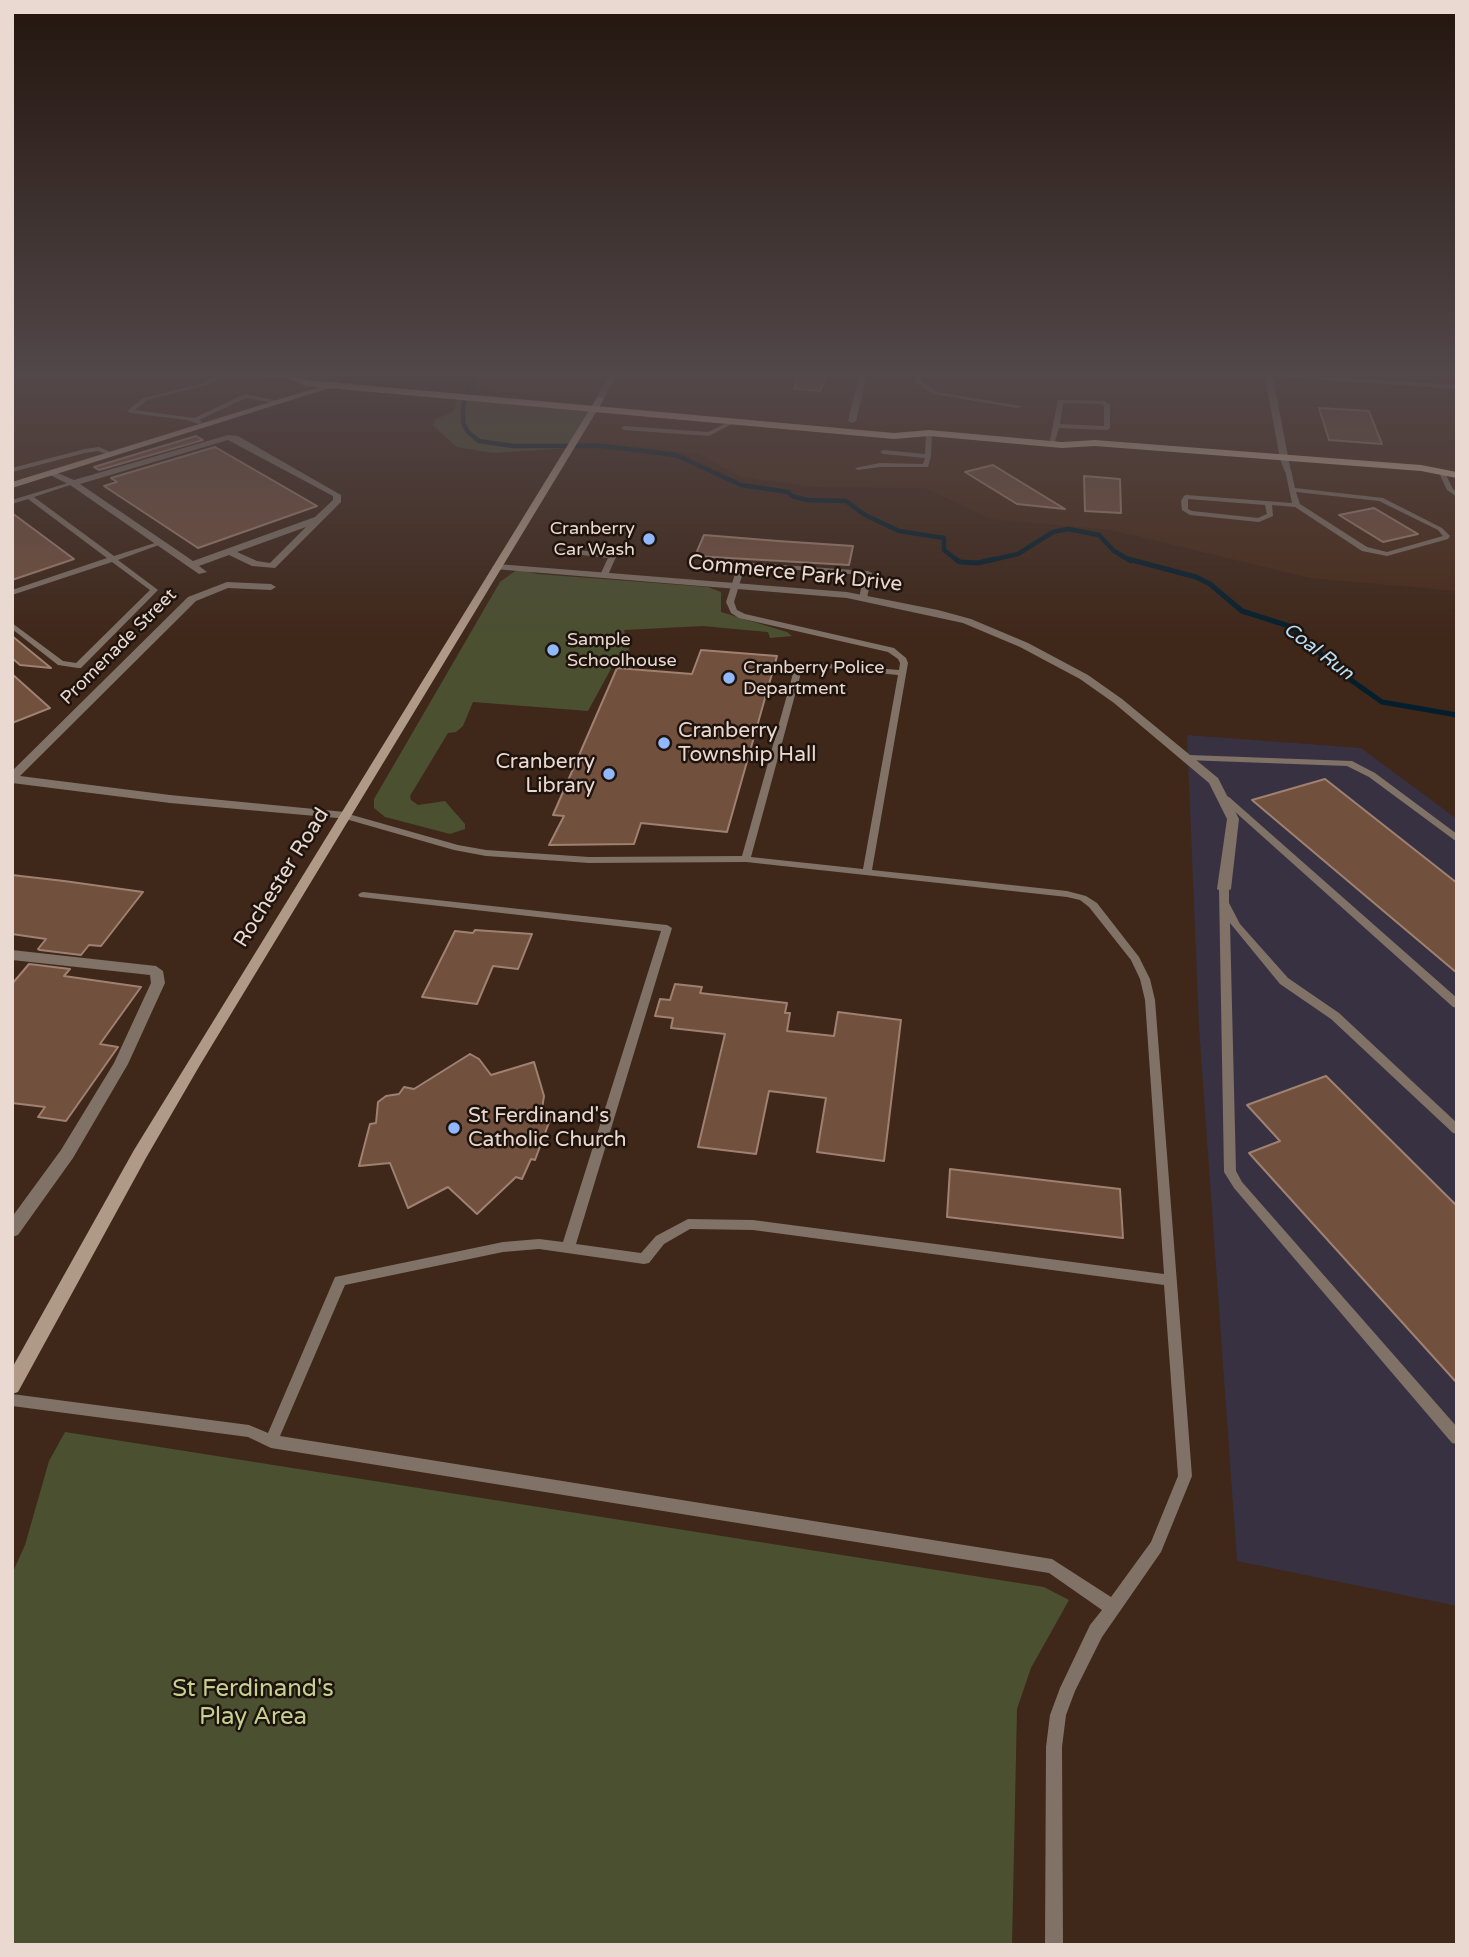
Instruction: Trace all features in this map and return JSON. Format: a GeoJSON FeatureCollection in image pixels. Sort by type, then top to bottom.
{"type":"FeatureCollection","features":[{"type":"Feature","properties":{"kind":"main road"},"geometry":{"type":"LineString","coordinates":[[1274,463],[1426,479],[1457,475]]}},
{"type":"Feature","properties":{"kind":"street"},"geometry":{"type":"LineString","coordinates":[[12,485],[82,463]]}},
{"type":"Feature","properties":{"kind":"street"},"geometry":{"type":"LineString","coordinates":[[73,483],[139,463]]}},
{"type":"Feature","properties":{"kind":"street"},"geometry":{"type":"LineString","coordinates":[[230,552],[256,564],[272,565],[338,500],[337,495],[280,463]]}},
{"type":"Feature","properties":{"kind":"street","name":"Rochester Road"},"geometry":{"type":"LineString","coordinates":[[12,1385],[139,1154],[560,463]]}},
{"type":"Feature","properties":{"kind":"street"},"geometry":{"type":"LineString","coordinates":[[50,473],[73,483],[202,572]]}},
{"type":"Feature","properties":{"kind":"street"},"geometry":{"type":"LineString","coordinates":[[192,565],[320,519]]}},
{"type":"Feature","properties":{"kind":"street","name":"Commerce Park Drive"},"geometry":{"type":"LineString","coordinates":[[497,567],[735,585],[863,598],[910,606],[967,621],[1024,645],[1084,677],[1189,758],[1214,781],[1226,799]]}},
{"type":"Feature","properties":{"kind":"street","name":"Promenade Street"},"geometry":{"type":"LineString","coordinates":[[12,778],[192,599],[227,585],[271,587]]}},
{"type":"Feature","properties":{"kind":"street"},"geometry":{"type":"LineString","coordinates":[[12,778],[170,799],[345,816]]}},
{"type":"Feature","properties":{"kind":"street"},"geometry":{"type":"LineString","coordinates":[[1224,889],[1233,819],[1226,799]]}},
{"type":"Feature","properties":{"kind":"street"},"geometry":{"type":"LineString","coordinates":[[12,955],[156,971],[158,983],[114,1075],[67,1154],[12,1230]]}},
{"type":"Feature","properties":{"kind":"lane"},"geometry":{"type":"LineString","coordinates":[[12,470],[38,463]]}},
{"type":"Feature","properties":{"kind":"lane"},"geometry":{"type":"LineString","coordinates":[[858,468],[888,465],[926,466],[927,463]]}},
{"type":"Feature","properties":{"kind":"lane"},"geometry":{"type":"LineString","coordinates":[[1286,464],[1297,505]]}},
{"type":"Feature","properties":{"kind":"lane"},"geometry":{"type":"LineString","coordinates":[[1443,475],[1450,490],[1457,495]]}},
{"type":"Feature","properties":{"kind":"lane"},"geometry":{"type":"LineString","coordinates":[[12,502],[73,483]]}},
{"type":"Feature","properties":{"kind":"lane"},"geometry":{"type":"LineString","coordinates":[[1268,503],[1270,515],[1259,520],[1190,513],[1185,510],[1184,501],[1186,497],[1193,497],[1297,505],[1365,549],[1379,553],[1407,549],[1447,536],[1440,529],[1381,499],[1292,490]]}},
{"type":"Feature","properties":{"kind":"lane"},"geometry":{"type":"LineString","coordinates":[[12,625],[61,663],[78,666],[154,590],[29,496]]}},
{"type":"Feature","properties":{"kind":"lane"},"geometry":{"type":"LineString","coordinates":[[12,593],[160,543]]}},
{"type":"Feature","properties":{"kind":"lane"},"geometry":{"type":"LineString","coordinates":[[556,550],[608,555],[612,558],[604,575]]}},
{"type":"Feature","properties":{"kind":"lane"},"geometry":{"type":"LineString","coordinates":[[863,598],[868,573],[742,564],[731,607],[743,616],[891,650],[902,658],[902,673],[867,872]]}},
{"type":"Feature","properties":{"kind":"lane"},"geometry":{"type":"LineString","coordinates":[[746,859],[797,672],[801,668],[816,665],[902,673]]}},
{"type":"Feature","properties":{"kind":"lane"},"geometry":{"type":"LineString","coordinates":[[1189,758],[1349,763],[1372,775],[1457,839]]}},
{"type":"Feature","properties":{"kind":"lane"},"geometry":{"type":"LineString","coordinates":[[1226,799],[1457,1004]]}},
{"type":"Feature","properties":{"kind":"lane"},"geometry":{"type":"LineString","coordinates":[[345,816],[457,848],[494,854],[590,860],[746,859],[1067,894],[1083,898],[1103,917],[1135,959],[1145,979],[1150,1000],[1185,1476],[1156,1547],[1091,1643],[1068,1688],[1058,1715],[1054,1747],[1054,1945]]}},
{"type":"Feature","properties":{"kind":"lane"},"geometry":{"type":"LineString","coordinates":[[1224,889],[1227,909],[1236,925],[1284,981],[1335,1016],[1457,1130]]}},
{"type":"Feature","properties":{"kind":"lane"},"geometry":{"type":"LineString","coordinates":[[1224,889],[1230,1172],[1238,1185],[1457,1438]]}},
{"type":"Feature","properties":{"kind":"lane"},"geometry":{"type":"LineString","coordinates":[[363,894],[667,928],[568,1248]]}},
{"type":"Feature","properties":{"kind":"lane"},"geometry":{"type":"LineString","coordinates":[[271,1441],[340,1281],[503,1247],[539,1244],[644,1259],[660,1240],[688,1224],[753,1225],[1171,1280]]}},
{"type":"Feature","properties":{"kind":"lane"},"geometry":{"type":"LineString","coordinates":[[12,1400],[249,1431],[271,1441],[1052,1566],[1113,1608]]}},
{"type":"Feature","properties":{"kind":"shaded area"},"geometry":{"type":"Polygon","coordinates":[[[12,463],[82,463],[12,485],[12,463]]]}},
{"type":"Feature","properties":{"kind":"shaded area"},"geometry":{"type":"Polygon","coordinates":[[[716,463],[1457,463],[1457,591],[1310,578],[1111,530],[990,519],[925,488],[815,487],[741,477],[716,463]]]}},
{"type":"Feature","properties":{"kind":"shaded area"},"geometry":{"type":"Polygon","coordinates":[[[1187,735],[1361,748],[1457,819],[1457,1606],[1237,1561],[1199,1027],[1187,735]]]}},
{"type":"Feature","properties":{"kind":"green space"},"geometry":{"type":"Polygon","coordinates":[[[518,569],[537,574],[708,587],[721,592],[721,612],[787,632],[792,636],[770,638],[768,632],[703,626],[624,630],[630,653],[623,666],[612,667],[588,711],[473,702],[463,726],[456,732],[448,733],[410,796],[418,805],[445,801],[465,824],[465,829],[450,834],[385,817],[374,808],[374,799],[500,582],[518,569]]]}},
{"type":"Feature","properties":{"kind":"green space","name":"St Ferdinand's Play Area"},"geometry":{"type":"Polygon","coordinates":[[[65,1432],[1044,1587],[1069,1600],[1031,1668],[1017,1709],[1012,1945],[12,1945],[12,1574],[25,1545],[49,1461],[65,1432]]]}},
{"type":"Feature","properties":{"kind":"building"},"geometry":{"type":"Polygon","coordinates":[[[106,463],[122,463],[99,470],[94,467],[106,463]]]}},
{"type":"Feature","properties":{"kind":"building"},"geometry":{"type":"Polygon","coordinates":[[[160,463],[243,463],[317,506],[198,548],[104,486],[117,482],[111,478],[160,463]]]}},
{"type":"Feature","properties":{"kind":"building"},"geometry":{"type":"Polygon","coordinates":[[[993,465],[1065,509],[1017,504],[965,472],[993,465]]]}},
{"type":"Feature","properties":{"kind":"building"},"geometry":{"type":"Polygon","coordinates":[[[1084,476],[1120,479],[1121,513],[1085,511],[1084,476]]]}},
{"type":"Feature","properties":{"kind":"building"},"geometry":{"type":"Polygon","coordinates":[[[1374,508],[1418,534],[1383,542],[1339,515],[1374,508]]]}},
{"type":"Feature","properties":{"kind":"building"},"geometry":{"type":"Polygon","coordinates":[[[12,513],[74,559],[12,580],[12,513]]]}},
{"type":"Feature","properties":{"kind":"building"},"geometry":{"type":"Polygon","coordinates":[[[704,535],[853,546],[849,565],[695,556],[704,535]]]}},
{"type":"Feature","properties":{"kind":"building"},"geometry":{"type":"Polygon","coordinates":[[[12,636],[51,668],[20,665],[12,658],[12,636]]]}},
{"type":"Feature","properties":{"kind":"building"},"geometry":{"type":"Polygon","coordinates":[[[701,650],[777,656],[727,832],[641,823],[634,844],[549,845],[564,816],[553,815],[617,668],[692,674],[701,650]]]}},
{"type":"Feature","properties":{"kind":"building"},"geometry":{"type":"Polygon","coordinates":[[[12,674],[50,708],[12,723],[12,674]]]}},
{"type":"Feature","properties":{"kind":"building"},"geometry":{"type":"Polygon","coordinates":[[[1325,779],[1457,883],[1457,973],[1252,800],[1325,779]]]}},
{"type":"Feature","properties":{"kind":"building"},"geometry":{"type":"Polygon","coordinates":[[[12,875],[143,892],[101,946],[89,945],[81,955],[40,950],[38,949],[46,939],[12,934],[12,875]]]}},
{"type":"Feature","properties":{"kind":"building"},"geometry":{"type":"Polygon","coordinates":[[[475,930],[532,934],[518,969],[493,966],[477,1004],[422,997],[455,931],[473,933],[475,930]]]}},
{"type":"Feature","properties":{"kind":"building"},"geometry":{"type":"Polygon","coordinates":[[[29,964],[70,969],[64,976],[141,987],[100,1044],[118,1047],[66,1121],[38,1117],[45,1107],[12,1103],[12,984],[29,964]]]}},
{"type":"Feature","properties":{"kind":"building"},"geometry":{"type":"Polygon","coordinates":[[[675,984],[702,987],[700,993],[787,1003],[785,1013],[790,1013],[787,1031],[834,1036],[838,1012],[901,1020],[884,1161],[817,1152],[826,1098],[769,1091],[756,1154],[698,1147],[725,1034],[671,1028],[673,1018],[655,1016],[660,999],[670,1000],[675,984]]]}},
{"type":"Feature","properties":{"kind":"building"},"geometry":{"type":"Polygon","coordinates":[[[470,1054],[479,1059],[491,1075],[534,1062],[544,1096],[541,1115],[551,1117],[535,1160],[531,1159],[522,1179],[516,1177],[477,1214],[448,1187],[408,1208],[390,1163],[359,1166],[370,1124],[376,1123],[378,1102],[386,1096],[399,1094],[404,1087],[414,1089],[470,1054]]]}},
{"type":"Feature","properties":{"kind":"building"},"geometry":{"type":"Polygon","coordinates":[[[1326,1076],[1457,1206],[1457,1383],[1249,1153],[1280,1141],[1247,1105],[1326,1076]]]}},
{"type":"Feature","properties":{"kind":"building"},"geometry":{"type":"Polygon","coordinates":[[[950,1169],[1120,1189],[1123,1238],[947,1217],[950,1169]]]}},
{"type":"Feature","properties":{"kind":"waterway","name":"Coal Run"},"geometry":{"type":"LineString","coordinates":[[694,463],[741,485],[788,492],[792,496],[807,500],[846,501],[865,515],[899,531],[944,538],[944,550],[958,561]]}},
{"type":"Feature","properties":{"kind":"waterway","name":"Coal Run"},"geometry":{"type":"LineString","coordinates":[[987,561],[1018,554],[1053,532],[1068,529],[1099,535],[1114,551],[1131,561]]}},
{"type":"Feature","properties":{"kind":"waterway","name":"Coal Run"},"geometry":{"type":"LineString","coordinates":[[956,559],[960,562],[978,563],[995,559]]}},
{"type":"Feature","properties":{"kind":"waterway","name":"Coal Run"},"geometry":{"type":"LineString","coordinates":[[1128,559],[1196,577],[1210,584],[1242,611],[1289,626],[1348,678],[1382,702],[1457,715]]}},
{"type":"Feature","properties":{"kind":"place","name":"Cranberry Car Wash"},"geometry":{"type":"Point","coordinates":[649,539]}},
{"type":"Feature","properties":{"kind":"place","name":"Sample Schoolhouse"},"geometry":{"type":"Point","coordinates":[553,650]}},
{"type":"Feature","properties":{"kind":"place","name":"Cranberry Police Department"},"geometry":{"type":"Point","coordinates":[729,678]}},
{"type":"Feature","properties":{"kind":"place","name":"Cranberry Township Hall"},"geometry":{"type":"Point","coordinates":[664,743]}},
{"type":"Feature","properties":{"kind":"place","name":"Cranberry Library"},"geometry":{"type":"Point","coordinates":[609,774]}},
{"type":"Feature","properties":{"kind":"place","name":"St Ferdinand's Catholic Church"},"geometry":{"type":"Point","coordinates":[454,1128]}}]}
